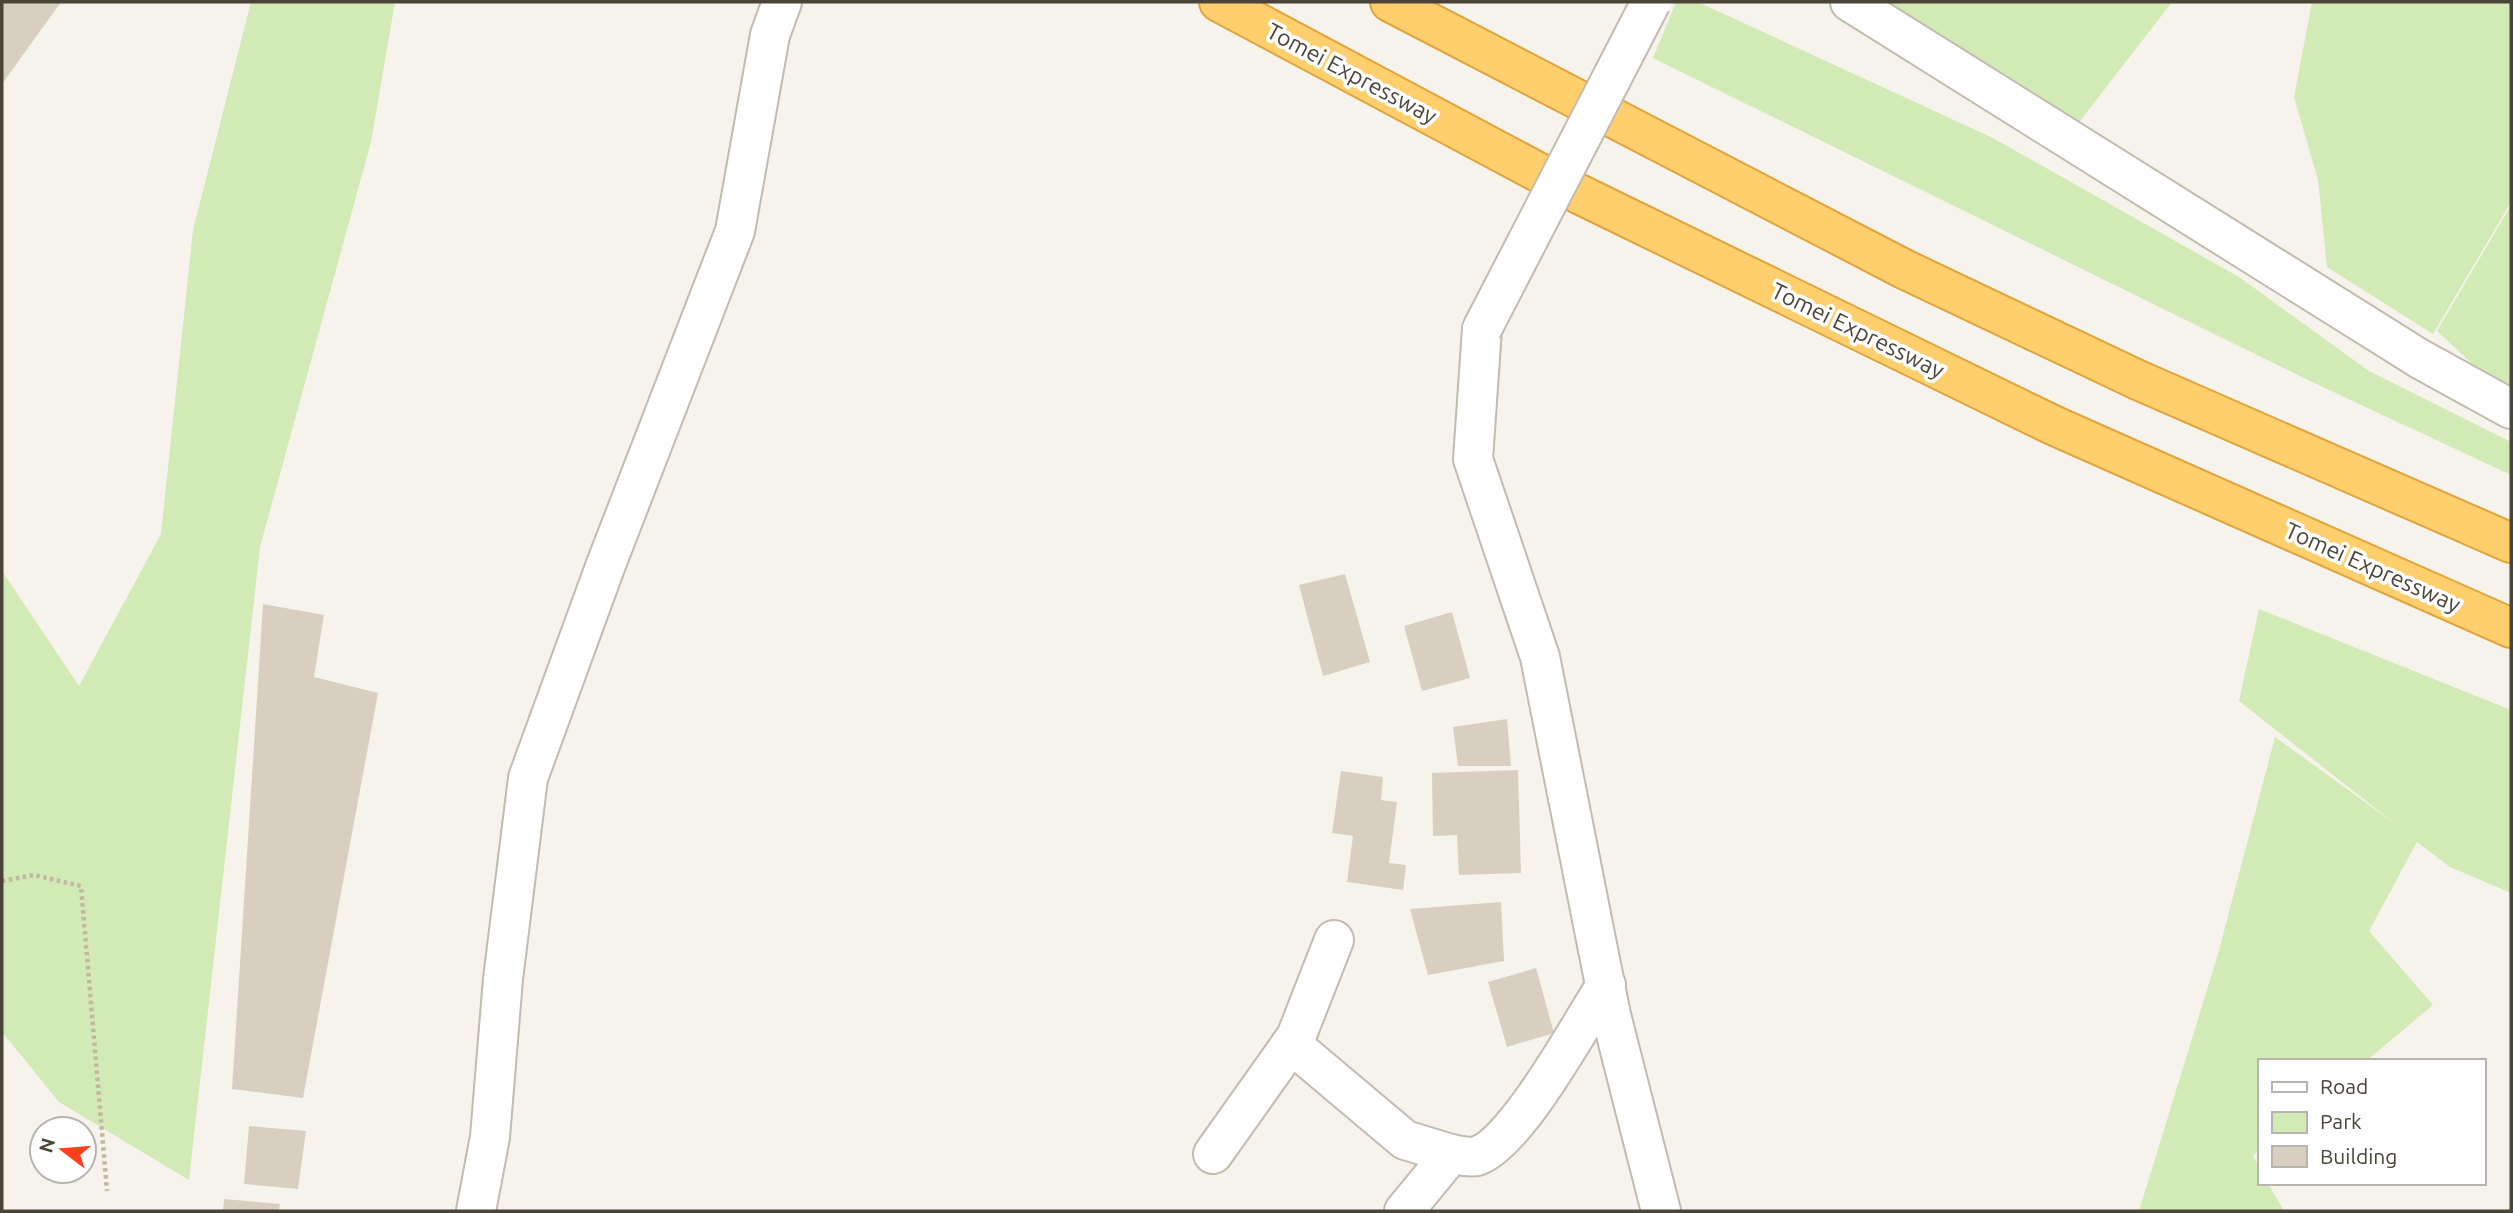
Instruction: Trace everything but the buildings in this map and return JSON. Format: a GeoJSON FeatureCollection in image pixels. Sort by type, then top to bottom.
{"type":"FeatureCollection","features":[{"type":"Feature","properties":{"kind":"highway","name":"Tomei Expressway"},"geometry":{"type":"LineString","coordinates":[[1219,2],[1578,194],[2056,426],[2511,628]]}},
{"type":"Feature","properties":{"kind":"highway"},"geometry":{"type":"LineString","coordinates":[[1390,2],[1904,269],[2138,380],[2511,543]]}},
{"type":"Feature","properties":{"kind":"street"},"geometry":{"type":"LineString","coordinates":[[476,1211],[490,1137],[503,979],[528,778],[605,566],[735,231],[770,35],[782,2]]}},
{"type":"Feature","properties":{"kind":"street"},"geometry":{"type":"LineString","coordinates":[[1651,2],[1482,329],[1473,459],[1540,657],[1606,985],[1661,1211]]}},
{"type":"Feature","properties":{"kind":"street"},"geometry":{"type":"LineString","coordinates":[[1850,2],[2420,359],[2511,409]]}},
{"type":"Feature","properties":{"kind":"street"},"geometry":{"type":"LineString","coordinates":[[1213,1154],[1291,1044],[1334,940]]}},
{"type":"Feature","properties":{"kind":"street"},"geometry":{"type":"LineString","coordinates":[[1291,1044],[1405,1140],[1451,1154],[1476,1157],[1501,1141],[1525,1110],[1606,985]]}},
{"type":"Feature","properties":{"kind":"street"},"geometry":{"type":"LineString","coordinates":[[1404,1211],[1451,1154]]}},
{"type":"Feature","properties":{"kind":"path"},"geometry":{"type":"LineString","coordinates":[[2,881],[34,874],[81,886],[107,1191]]}},
{"type":"Feature","properties":{"kind":"green space"},"geometry":{"type":"Polygon","coordinates":[[[251,2],[395,2],[371,142],[260,547],[189,1180],[98,1125],[98,1115],[81,1115],[59,1102],[2,1032],[2,571],[79,686],[161,534],[193,230],[251,2]]]}},
{"type":"Feature","properties":{"kind":"green space"},"geometry":{"type":"Polygon","coordinates":[[[1676,2],[1698,2],[1993,138],[2239,277],[2369,371],[2511,442],[2511,475],[2312,382],[1653,58],[1676,2]]]}},
{"type":"Feature","properties":{"kind":"green space"},"geometry":{"type":"Polygon","coordinates":[[[1858,2],[2172,2],[2073,130],[1858,2]]]}},
{"type":"Feature","properties":{"kind":"green space"},"geometry":{"type":"Polygon","coordinates":[[[2312,2],[2511,2],[2511,202],[2433,334],[2327,267],[2318,180],[2294,97],[2312,2]]]}},
{"type":"Feature","properties":{"kind":"green space"},"geometry":{"type":"Polygon","coordinates":[[[2511,205],[2511,395],[2499,389],[2437,331],[2511,205]]]}},
{"type":"Feature","properties":{"kind":"green space"},"geometry":{"type":"Polygon","coordinates":[[[2259,609],[2511,710],[2511,893],[2450,867],[2417,842],[2369,931],[2433,1005],[2368,1059],[2258,1059],[2258,1151],[2253,1156],[2258,1165],[2258,1185],[2269,1185],[2284,1211],[2139,1211],[2218,954],[2275,737],[2394,823],[2239,701],[2259,609]]]}}]}
